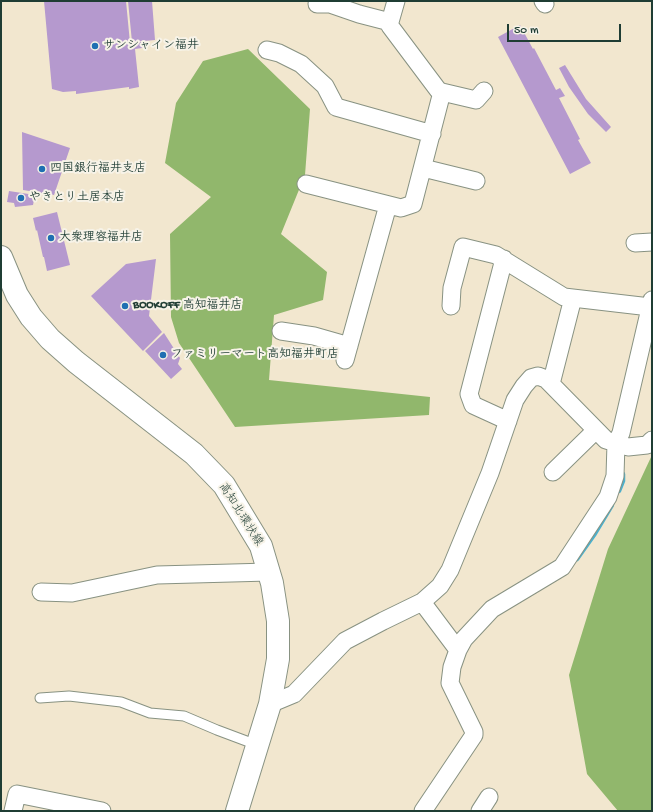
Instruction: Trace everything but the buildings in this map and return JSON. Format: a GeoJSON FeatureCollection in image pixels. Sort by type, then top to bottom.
{"type":"FeatureCollection","features":[{"type":"Feature","properties":{"kind":"main road","name":"高知北環状線"},"geometry":{"type":"LineString","coordinates":[[1,257],[17,294],[31,317],[50,339],[76,362],[194,454],[224,485],[261,546],[272,583],[278,621],[278,659],[270,704],[237,811]]}},
{"type":"Feature","properties":{"kind":"street"},"geometry":{"type":"LineString","coordinates":[[396,1],[390,26],[438,90],[476,100],[484,91]]}},
{"type":"Feature","properties":{"kind":"street"},"geometry":{"type":"LineString","coordinates":[[317,4],[330,4],[359,14],[390,22]]}},
{"type":"Feature","properties":{"kind":"street"},"geometry":{"type":"LineString","coordinates":[[267,50],[279,53],[301,64],[325,86],[336,108],[432,134]]}},
{"type":"Feature","properties":{"kind":"street"},"geometry":{"type":"LineString","coordinates":[[306,184],[401,208],[414,204],[442,92]]}},
{"type":"Feature","properties":{"kind":"street"},"geometry":{"type":"LineString","coordinates":[[423,168],[476,181]]}},
{"type":"Feature","properties":{"kind":"street"},"geometry":{"type":"LineString","coordinates":[[281,332],[314,336],[347,353],[388,205]]}},
{"type":"Feature","properties":{"kind":"street"},"geometry":{"type":"LineString","coordinates":[[423,811],[474,735],[474,732],[450,683],[452,667],[464,639],[492,608],[562,566],[608,497],[615,476],[616,443],[620,433],[651,304],[564,297],[496,255],[463,247],[452,288],[451,306]]}},
{"type":"Feature","properties":{"kind":"street"},"geometry":{"type":"LineString","coordinates":[[504,259],[469,394],[473,405],[508,421]]}},
{"type":"Feature","properties":{"kind":"street"},"geometry":{"type":"LineString","coordinates":[[551,384],[573,298]]}},
{"type":"Feature","properties":{"kind":"street"},"geometry":{"type":"LineString","coordinates":[[270,704],[294,694],[345,641],[422,602],[440,586],[450,570],[490,473],[515,400],[531,378],[538,376],[546,379],[606,440],[628,447],[637,447],[647,445],[652,440]]}},
{"type":"Feature","properties":{"kind":"street"},"geometry":{"type":"LineString","coordinates":[[553,472],[596,430]]}},
{"type":"Feature","properties":{"kind":"street"},"geometry":{"type":"LineString","coordinates":[[41,592],[72,593],[156,575],[269,572]]}},
{"type":"Feature","properties":{"kind":"street"},"geometry":{"type":"LineString","coordinates":[[422,602],[458,650]]}},
{"type":"Feature","properties":{"kind":"street"},"geometry":{"type":"LineString","coordinates":[[13,811],[17,794],[95,810]]}},
{"type":"Feature","properties":{"kind":"lane"},"geometry":{"type":"LineString","coordinates":[[40,698],[69,696],[121,702],[150,713],[184,716],[257,745]]}},
{"type":"Feature","properties":{"kind":"green space"},"geometry":{"type":"Polygon","coordinates":[[[248,49],[310,109],[305,175],[281,234],[327,272],[323,300],[274,315],[269,380],[430,397],[429,415],[235,427],[179,343],[171,317],[170,234],[211,197],[165,163],[176,103],[203,61],[248,49]]]}},
{"type":"Feature","properties":{"kind":"green space"},"geometry":{"type":"Polygon","coordinates":[[[652,455],[652,811],[618,811],[587,774],[569,675],[608,549],[652,455]]]}},
{"type":"Feature","properties":{"kind":"waterway"},"geometry":{"type":"LineString","coordinates":[[619,491],[623,481],[623,474]]}},
{"type":"Feature","properties":{"kind":"waterway"},"geometry":{"type":"LineString","coordinates":[[577,559],[594,535],[612,505]]}},
{"type":"Feature","properties":{"kind":"place","name":"サンシャイン福井"},"geometry":{"type":"Point","coordinates":[95,46]}},
{"type":"Feature","properties":{"kind":"place","name":"四国銀行福井支店"},"geometry":{"type":"Point","coordinates":[42,169]}},
{"type":"Feature","properties":{"kind":"place","name":"やきとり土居本店"},"geometry":{"type":"Point","coordinates":[21,198]}},
{"type":"Feature","properties":{"kind":"place","name":"大衆理容福井店"},"geometry":{"type":"Point","coordinates":[51,238]}},
{"type":"Feature","properties":{"kind":"place","name":"BOOKOFF 高知福井店"},"geometry":{"type":"Point","coordinates":[125,306]}},
{"type":"Feature","properties":{"kind":"place","name":"ファミリーマート高知福井町店"},"geometry":{"type":"Point","coordinates":[163,355]}}]}
